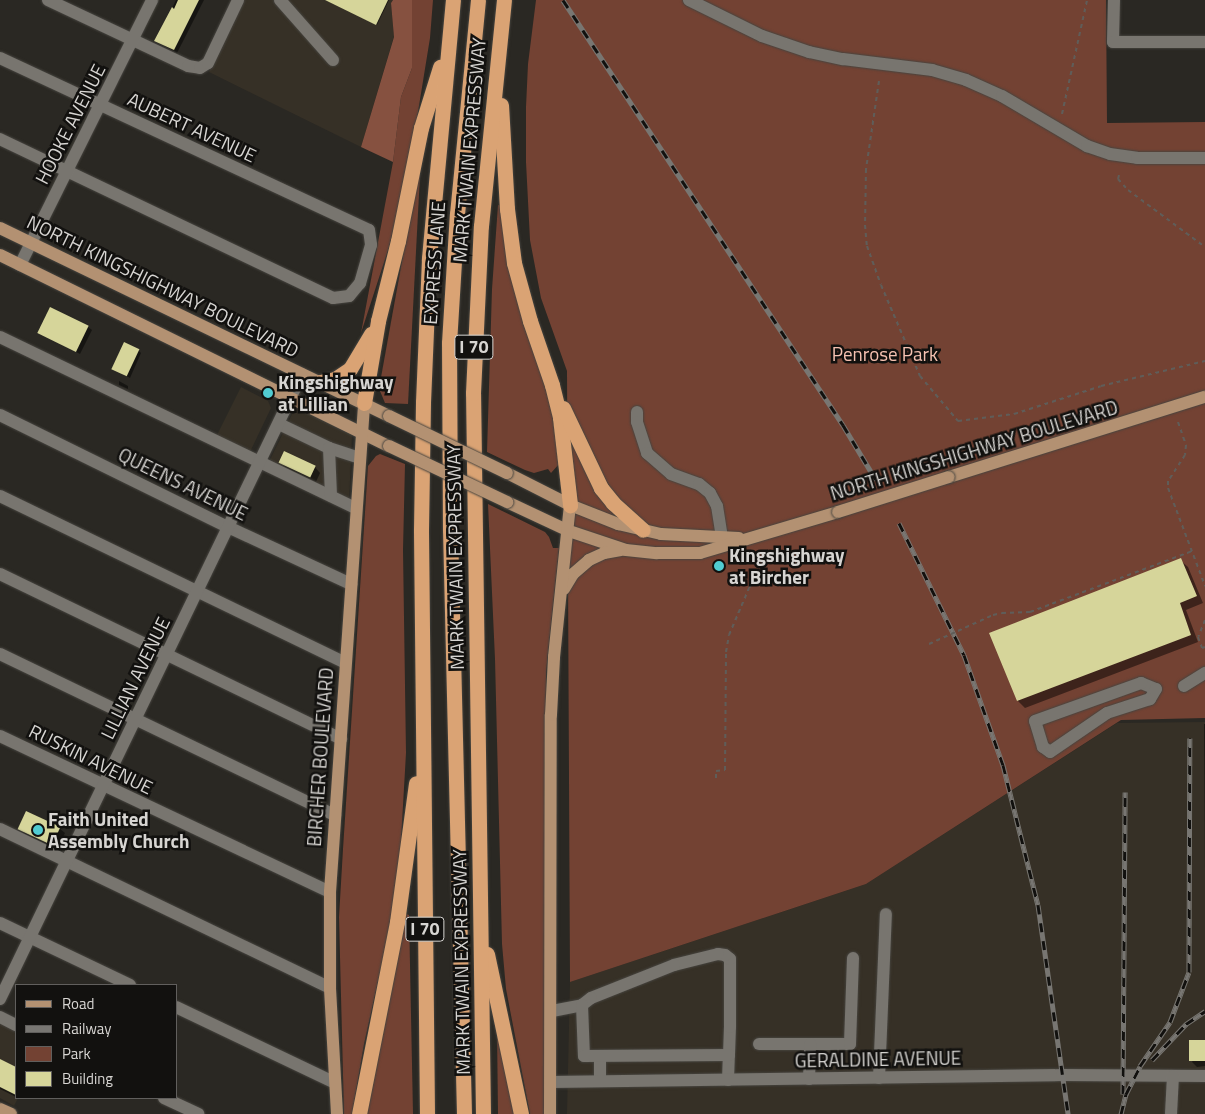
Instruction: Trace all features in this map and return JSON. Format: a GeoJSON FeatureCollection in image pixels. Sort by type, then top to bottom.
{"type":"FeatureCollection","features":[{"type":"Feature","properties":{"kind":"highway","name":"MARK TWAIN EXPRESSWAY"},"geometry":{"type":"LineString","coordinates":[[427,1114],[421,530],[426,320],[432,222],[453,0]]}},
{"type":"Feature","properties":{"kind":"highway","name":"EXPRESS LANE"},"geometry":{"type":"LineString","coordinates":[[464,1114],[450,530],[449,343],[452,289],[478,0]]}},
{"type":"Feature","properties":{"kind":"highway","name":"MARK TWAIN EXPRESSWAY"},"geometry":{"type":"LineString","coordinates":[[482,1114],[473,385],[481,226],[504,0]]}},
{"type":"Feature","properties":{"kind":"highway"},"geometry":{"type":"LineString","coordinates":[[364,404],[378,321],[398,241],[421,128],[449,40]]}},
{"type":"Feature","properties":{"kind":"highway"},"geometry":{"type":"LineString","coordinates":[[498,59],[507,209],[514,263],[530,321],[552,385],[564,439],[570,505]]}},
{"type":"Feature","properties":{"kind":"highway"},"geometry":{"type":"LineString","coordinates":[[320,382],[335,379],[350,369],[378,321]]}},
{"type":"Feature","properties":{"kind":"highway"},"geometry":{"type":"LineString","coordinates":[[552,385],[601,488],[613,503],[643,530]]}},
{"type":"Feature","properties":{"kind":"highway"},"geometry":{"type":"LineString","coordinates":[[359,1114],[397,922],[410,821],[423,745]]}},
{"type":"Feature","properties":{"kind":"highway"},"geometry":{"type":"LineString","coordinates":[[480,925],[521,1114]]}},
{"type":"Feature","properties":{"kind":"main road","name":"NORTH KINGSHIGHWAY BOULEVARD"},"geometry":{"type":"LineString","coordinates":[[0,228],[570,505],[618,524],[661,534],[754,538]]}},
{"type":"Feature","properties":{"kind":"main road","name":"NORTH KINGSHIGHWAY BOULEVARD"},"geometry":{"type":"LineString","coordinates":[[0,256],[507,502],[569,531],[626,550],[657,553],[700,553],[754,538],[1205,397]]}},
{"type":"Feature","properties":{"kind":"main road","name":"BIRCHER BOULEVARD"},"geometry":{"type":"LineString","coordinates":[[338,1114],[330,988],[330,892],[364,404]]}},
{"type":"Feature","properties":{"kind":"main road"},"geometry":{"type":"LineString","coordinates":[[550,1114],[552,1010],[551,714],[554,657],[569,531],[570,505]]}},
{"type":"Feature","properties":{"kind":"main road"},"geometry":{"type":"LineString","coordinates":[[562,593],[573,574],[589,560],[604,552],[626,550]]}},
{"type":"Feature","properties":{"kind":"main road"},"geometry":{"type":"LineString","coordinates":[[0,1108],[11,1114]]}},
{"type":"Feature","properties":{"kind":"street"},"geometry":{"type":"LineString","coordinates":[[48,0],[68,4],[133,40],[188,66],[200,68],[208,62],[238,0]]}},
{"type":"Feature","properties":{"kind":"street","name":"HOOKE AVENUE"},"geometry":{"type":"LineString","coordinates":[[20,265],[152,0]]}},
{"type":"Feature","properties":{"kind":"street"},"geometry":{"type":"LineString","coordinates":[[280,0],[333,60]]}},
{"type":"Feature","properties":{"kind":"street"},"geometry":{"type":"LineString","coordinates":[[688,0],[762,36],[809,52],[843,59],[932,70],[966,80],[1002,96],[1087,146],[1110,154],[1137,158],[1205,158]]}},
{"type":"Feature","properties":{"kind":"street"},"geometry":{"type":"LineString","coordinates":[[1114,0],[1113,42],[1205,42]]}},
{"type":"Feature","properties":{"kind":"street","name":"AUBERT AVENUE"},"geometry":{"type":"LineString","coordinates":[[0,58],[369,230],[371,245],[360,283],[350,296],[333,298],[67,172]]}},
{"type":"Feature","properties":{"kind":"street"},"geometry":{"type":"LineString","coordinates":[[0,139],[67,172]]}},
{"type":"Feature","properties":{"kind":"street"},"geometry":{"type":"LineString","coordinates":[[0,337],[356,508]]}},
{"type":"Feature","properties":{"kind":"street","name":"LILLIAN AVENUE"},"geometry":{"type":"LineString","coordinates":[[0,999],[302,374]]}},
{"type":"Feature","properties":{"kind":"street"},"geometry":{"type":"LineString","coordinates":[[637,412],[636,422],[647,453],[670,474],[699,484],[710,493],[717,506],[722,538]]}},
{"type":"Feature","properties":{"kind":"street","name":"QUEENS AVENUE"},"geometry":{"type":"LineString","coordinates":[[0,415],[228,527],[351,584]]}},
{"type":"Feature","properties":{"kind":"street"},"geometry":{"type":"LineString","coordinates":[[279,424],[329,448],[360,458]]}},
{"type":"Feature","properties":{"kind":"street"},"geometry":{"type":"LineString","coordinates":[[329,448],[332,496]]}},
{"type":"Feature","properties":{"kind":"street"},"geometry":{"type":"LineString","coordinates":[[0,496],[346,663]]}},
{"type":"Feature","properties":{"kind":"street"},"geometry":{"type":"LineString","coordinates":[[0,574],[340,739]]}},
{"type":"Feature","properties":{"kind":"street"},"geometry":{"type":"LineString","coordinates":[[0,654],[335,815]]}},
{"type":"Feature","properties":{"kind":"street"},"geometry":{"type":"LineString","coordinates":[[1184,686],[1205,673]]}},
{"type":"Feature","properties":{"kind":"street"},"geometry":{"type":"LineString","coordinates":[[1141,683],[1156,689],[1150,699],[1106,713],[1050,752],[1044,747],[1035,721],[1141,683]]}},
{"type":"Feature","properties":{"kind":"street","name":"RUSKIN AVENUE"},"geometry":{"type":"LineString","coordinates":[[0,736],[103,787],[330,892]]}},
{"type":"Feature","properties":{"kind":"street"},"geometry":{"type":"LineString","coordinates":[[0,829],[330,988]]}},
{"type":"Feature","properties":{"kind":"street"},"geometry":{"type":"LineString","coordinates":[[880,1078],[886,914]]}},
{"type":"Feature","properties":{"kind":"street"},"geometry":{"type":"LineString","coordinates":[[0,923],[128,984]]}},
{"type":"Feature","properties":{"kind":"street"},"geometry":{"type":"LineString","coordinates":[[552,1010],[582,1005],[591,998],[674,965],[718,954],[725,955],[730,960],[728,1080]]}},
{"type":"Feature","properties":{"kind":"street"},"geometry":{"type":"LineString","coordinates":[[759,1044],[850,1044],[853,958]]}},
{"type":"Feature","properties":{"kind":"street"},"geometry":{"type":"LineString","coordinates":[[582,1005],[583,1054],[586,1057],[729,1055]]}},
{"type":"Feature","properties":{"kind":"street"},"geometry":{"type":"LineString","coordinates":[[178,1008],[335,1083]]}},
{"type":"Feature","properties":{"kind":"street"},"geometry":{"type":"LineString","coordinates":[[0,1017],[15,1024]]}},
{"type":"Feature","properties":{"kind":"street"},"geometry":{"type":"LineString","coordinates":[[809,1079],[810,1044]]}},
{"type":"Feature","properties":{"kind":"street"},"geometry":{"type":"LineString","coordinates":[[600,1056],[600,1081]]}},
{"type":"Feature","properties":{"kind":"street"},"geometry":{"type":"LineString","coordinates":[[1171,1114],[1173,1076]]}},
{"type":"Feature","properties":{"kind":"street","name":"GERALDINE AVENUE"},"geometry":{"type":"LineString","coordinates":[[551,1082],[1205,1076]]}},
{"type":"Feature","properties":{"kind":"street"},"geometry":{"type":"LineString","coordinates":[[166,1099],[198,1114]]}},
{"type":"Feature","properties":{"kind":"path"},"geometry":{"type":"LineString","coordinates":[[1062,114],[1087,0]]}},
{"type":"Feature","properties":{"kind":"path"},"geometry":{"type":"LineString","coordinates":[[879,81],[866,169],[864,225],[867,246],[881,285],[920,376],[958,421],[1014,414],[1101,386],[1205,361]]}},
{"type":"Feature","properties":{"kind":"path"},"geometry":{"type":"LineString","coordinates":[[1119,175],[1118,179],[1128,190],[1205,247]]}},
{"type":"Feature","properties":{"kind":"path"},"geometry":{"type":"LineString","coordinates":[[1178,422],[1186,445],[1185,455],[1168,481],[1168,488],[1205,586]]}},
{"type":"Feature","properties":{"kind":"path"},"geometry":{"type":"LineString","coordinates":[[929,644],[993,615],[1030,612],[1192,551]]}},
{"type":"Feature","properties":{"kind":"path"},"geometry":{"type":"LineString","coordinates":[[716,778],[716,771],[725,770],[726,652],[729,635],[749,588],[768,562]]}},
{"type":"Feature","properties":{"kind":"path"},"geometry":{"type":"LineString","coordinates":[[1205,620],[1198,637],[1202,648],[1205,647]]}},
{"type":"Feature","properties":{"kind":"shaded area"},"geometry":{"type":"Polygon","coordinates":[[[244,0],[393,0],[391,3],[394,36],[361,147],[209,72],[244,0]]]}},
{"type":"Feature","properties":{"kind":"shaded area"},"geometry":{"type":"Polygon","coordinates":[[[393,0],[412,0],[412,68],[401,97],[393,162],[361,147],[394,37],[391,3],[393,0]]]}},
{"type":"Feature","properties":{"kind":"shaded area"},"geometry":{"type":"Polygon","coordinates":[[[241,387],[268,401],[271,408],[249,454],[216,437],[241,387]]]}},
{"type":"Feature","properties":{"kind":"shaded area"},"geometry":{"type":"Polygon","coordinates":[[[300,409],[349,432],[352,436],[349,501],[269,462],[294,410],[300,409]]]}},
{"type":"Feature","properties":{"kind":"shaded area"},"geometry":{"type":"Polygon","coordinates":[[[1205,722],[1205,1114],[567,1114],[570,982],[866,884],[1117,723],[1205,722]]]}},
{"type":"Feature","properties":{"kind":"shaded area"},"geometry":{"type":"Polygon","coordinates":[[[0,1020],[15,1028],[15,1099],[18,1099],[14,1106],[0,1098],[0,1020]]]}},
{"type":"Feature","properties":{"kind":"green space"},"geometry":{"type":"Polygon","coordinates":[[[412,0],[433,0],[430,38],[411,155],[389,247],[361,333],[393,162],[401,97],[412,68],[412,0]]]}},
{"type":"Feature","properties":{"kind":"green space","name":"Penrose Park"},"geometry":{"type":"Polygon","coordinates":[[[536,0],[1106,0],[1107,123],[1205,122],[1205,718],[1121,720],[866,884],[570,982],[567,371],[541,298],[530,240],[526,162],[526,107],[528,64],[536,0]]]}},
{"type":"Feature","properties":{"kind":"green space"},"geometry":{"type":"Polygon","coordinates":[[[421,156],[408,404],[385,403],[380,391],[380,383],[421,156]]]}},
{"type":"Feature","properties":{"kind":"green space"},"geometry":{"type":"Polygon","coordinates":[[[498,205],[501,206],[552,409],[559,464],[551,473],[548,469],[534,473],[487,452],[492,289],[498,205]]]}},
{"type":"Feature","properties":{"kind":"green space"},"geometry":{"type":"Polygon","coordinates":[[[380,454],[405,464],[403,550],[406,753],[400,858],[392,918],[364,1044],[352,1114],[344,1114],[339,917],[368,466],[380,454]]]}},
{"type":"Feature","properties":{"kind":"green space"},"geometry":{"type":"Polygon","coordinates":[[[488,504],[545,532],[553,548],[559,548],[546,672],[544,1114],[530,1114],[506,989],[502,944],[495,659],[488,504]]]}},
{"type":"Feature","properties":{"kind":"green space"},"geometry":{"type":"Polygon","coordinates":[[[406,914],[409,915],[413,1114],[365,1114],[406,914]]]}},
{"type":"Feature","properties":{"kind":"green space"},"geometry":{"type":"Polygon","coordinates":[[[497,1028],[514,1114],[498,1114],[497,1028]]]}},
{"type":"Feature","properties":{"kind":"building"},"geometry":{"type":"Polygon","coordinates":[[[178,0],[199,0],[174,50],[154,41],[172,7],[174,9],[178,0]]]}},
{"type":"Feature","properties":{"kind":"building"},"geometry":{"type":"Polygon","coordinates":[[[325,0],[388,0],[376,25],[325,0]]]}},
{"type":"Feature","properties":{"kind":"building"},"geometry":{"type":"Polygon","coordinates":[[[50,307],[89,326],[76,352],[37,333],[50,307]]]}},
{"type":"Feature","properties":{"kind":"building"},"geometry":{"type":"Polygon","coordinates":[[[124,342],[139,349],[127,376],[111,369],[124,342]]]}},
{"type":"Feature","properties":{"kind":"building"},"geometry":{"type":"Polygon","coordinates":[[[284,451],[316,466],[310,478],[279,463],[284,451]]]}},
{"type":"Feature","properties":{"kind":"building"},"geometry":{"type":"Polygon","coordinates":[[[1181,558],[1197,596],[1180,603],[1191,635],[1017,701],[989,633],[1181,558]]]}},
{"type":"Feature","properties":{"kind":"building","name":"Faith United Assembly Church"},"geometry":{"type":"Polygon","coordinates":[[[26,811],[60,827],[52,845],[18,829],[26,811]]]}},
{"type":"Feature","properties":{"kind":"building"},"geometry":{"type":"Polygon","coordinates":[[[1189,1040],[1205,1040],[1205,1061],[1189,1061],[1189,1040]]]}},
{"type":"Feature","properties":{"kind":"building"},"geometry":{"type":"Polygon","coordinates":[[[0,1059],[15,1066],[15,1094],[0,1087],[0,1059]]]}},
{"type":"Feature","properties":{"kind":"railway"},"geometry":{"type":"LineString","coordinates":[[563,0],[843,425],[876,480]]}},
{"type":"Feature","properties":{"kind":"railway"},"geometry":{"type":"LineString","coordinates":[[899,523],[964,655],[1003,765],[1038,905],[1068,1114]]}},
{"type":"Feature","properties":{"kind":"railway"},"geometry":{"type":"LineString","coordinates":[[1121,1114],[1126,1094],[1140,1066],[1170,1022],[1189,972],[1190,738]]}},
{"type":"Feature","properties":{"kind":"railway"},"geometry":{"type":"LineString","coordinates":[[1123,1094],[1125,792]]}},
{"type":"Feature","properties":{"kind":"railway"},"geometry":{"type":"LineString","coordinates":[[1152,1060],[1186,1024],[1205,1011]]}},
{"type":"Feature","properties":{"kind":"place","name":"Kingshighway at Lillian"},"geometry":{"type":"Point","coordinates":[268,393]}},
{"type":"Feature","properties":{"kind":"place","name":"Kingshighway at Bircher"},"geometry":{"type":"Point","coordinates":[719,566]}},
{"type":"Feature","properties":{"kind":"place","name":"Faith United Assembly Church"},"geometry":{"type":"Point","coordinates":[38,830]}}]}
